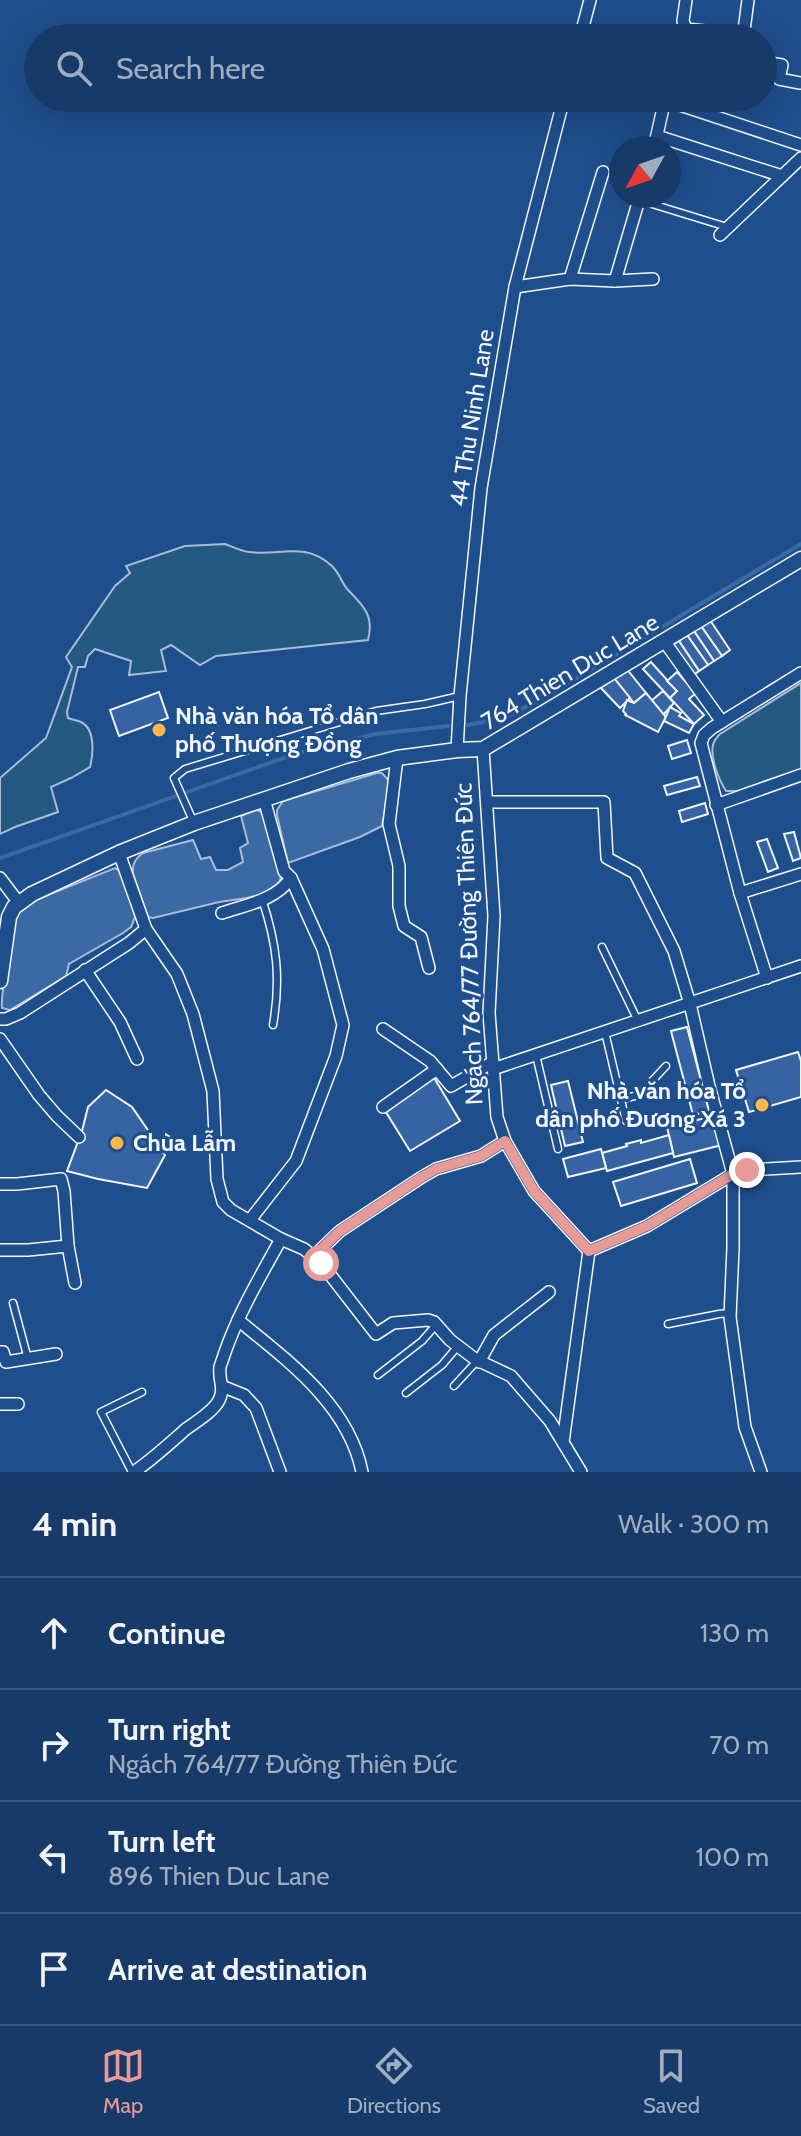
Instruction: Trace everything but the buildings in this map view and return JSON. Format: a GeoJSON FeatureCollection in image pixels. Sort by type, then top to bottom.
{"type":"FeatureCollection","features":[{"type":"Feature","properties":{"kind":"street"},"geometry":{"type":"LineString","coordinates":[[584,24],[590,0]]}},
{"type":"Feature","properties":{"kind":"street"},"geometry":{"type":"LineString","coordinates":[[684,24],[686,0]]}},
{"type":"Feature","properties":{"kind":"street"},"geometry":{"type":"LineString","coordinates":[[745,24],[748,0]]}},
{"type":"Feature","properties":{"kind":"street"},"geometry":{"type":"LineString","coordinates":[[777,64],[782,65],[779,79],[800,83]]}},
{"type":"Feature","properties":{"kind":"street","name":"44 Thu Ninh Lane"},"geometry":{"type":"LineString","coordinates":[[457,750],[481,488],[515,287],[560,112]]}},
{"type":"Feature","properties":{"kind":"street"},"geometry":{"type":"LineString","coordinates":[[657,136],[662,112]]}},
{"type":"Feature","properties":{"kind":"street"},"geometry":{"type":"LineString","coordinates":[[701,112],[801,145]]}},
{"type":"Feature","properties":{"kind":"street"},"geometry":{"type":"LineString","coordinates":[[681,144],[782,176]]}},
{"type":"Feature","properties":{"kind":"street"},"geometry":{"type":"LineString","coordinates":[[724,231],[801,158]]}},
{"type":"Feature","properties":{"kind":"street"},"geometry":{"type":"LineString","coordinates":[[570,279],[603,172]]}},
{"type":"Feature","properties":{"kind":"street"},"geometry":{"type":"LineString","coordinates":[[615,281],[636,208]]}},
{"type":"Feature","properties":{"kind":"street"},"geometry":{"type":"LineString","coordinates":[[515,287],[570,279],[653,279]]}},
{"type":"Feature","properties":{"kind":"street","name":"764 Thien Duc Lane"},"geometry":{"type":"LineString","coordinates":[[19,903],[119,853],[264,799],[397,758],[483,749],[801,559]]}},
{"type":"Feature","properties":{"kind":"street"},"geometry":{"type":"LineString","coordinates":[[664,641],[722,722]]}},
{"type":"Feature","properties":{"kind":"street"},"geometry":{"type":"LineString","coordinates":[[767,978],[740,893],[701,743],[704,735],[722,722],[801,673]]}},
{"type":"Feature","properties":{"kind":"street","name":"Ngách 764/77 Đường Thiên Đức"},"geometry":{"type":"LineString","coordinates":[[483,749],[494,916],[489,1013],[497,1117],[505,1141],[534,1191],[589,1251]]}},
{"type":"Feature","properties":{"kind":"street"},"geometry":{"type":"LineString","coordinates":[[397,758],[389,824],[399,866],[399,906],[404,926],[421,937],[429,968]]}},
{"type":"Feature","properties":{"kind":"street"},"geometry":{"type":"LineString","coordinates":[[716,805],[801,775]]}},
{"type":"Feature","properties":{"kind":"street"},"geometry":{"type":"LineString","coordinates":[[250,1220],[296,1161],[336,1056],[343,1025],[323,949],[291,878],[284,871],[264,799]]}},
{"type":"Feature","properties":{"kind":"street"},"geometry":{"type":"LineString","coordinates":[[487,802],[604,802],[607,858],[635,873],[674,951],[733,1174],[730,1313],[745,1427],[761,1472]]}},
{"type":"Feature","properties":{"kind":"street"},"geometry":{"type":"LineString","coordinates":[[119,853],[146,929],[177,974],[193,1014],[213,1091],[217,1179],[223,1202],[231,1210],[304,1249],[321,1263],[376,1334],[393,1323],[428,1320],[478,1361],[511,1376],[550,1421],[581,1472]]}},
{"type":"Feature","properties":{"kind":"street"},"geometry":{"type":"LineString","coordinates":[[740,893],[801,874]]}},
{"type":"Feature","properties":{"kind":"street"},"geometry":{"type":"LineString","coordinates":[[0,878],[19,903],[9,917],[0,981]]}},
{"type":"Feature","properties":{"kind":"street"},"geometry":{"type":"LineString","coordinates":[[222,913],[278,892],[291,878]]}},
{"type":"Feature","properties":{"kind":"street"},"geometry":{"type":"LineString","coordinates":[[0,1019],[20,1013],[146,929]]}},
{"type":"Feature","properties":{"kind":"street"},"geometry":{"type":"LineString","coordinates":[[383,1029],[430,1061],[451,1086],[493,1066],[536,1055],[801,966]]}},
{"type":"Feature","properties":{"kind":"street"},"geometry":{"type":"LineString","coordinates":[[85,970],[120,1022],[137,1059]]}},
{"type":"Feature","properties":{"kind":"street"},"geometry":{"type":"LineString","coordinates":[[0,1039],[39,1095],[79,1137]]}},
{"type":"Feature","properties":{"kind":"street"},"geometry":{"type":"LineString","coordinates":[[383,1107],[437,1069]]}},
{"type":"Feature","properties":{"kind":"street"},"geometry":{"type":"LineString","coordinates":[[313,1257],[340,1231],[422,1177],[436,1169],[481,1156],[505,1141]]}},
{"type":"Feature","properties":{"kind":"street"},"geometry":{"type":"LineString","coordinates":[[563,1442],[589,1251],[647,1226],[733,1174],[747,1170],[801,1167]]}},
{"type":"Feature","properties":{"kind":"street"},"geometry":{"type":"LineString","coordinates":[[0,1184],[61,1179],[75,1283]]}},
{"type":"Feature","properties":{"kind":"street"},"geometry":{"type":"LineString","coordinates":[[133,1472],[158,1456],[216,1406],[224,1387],[220,1368],[238,1320],[281,1239]]}},
{"type":"Feature","properties":{"kind":"street"},"geometry":{"type":"LineString","coordinates":[[0,1250],[68,1246]]}},
{"type":"Feature","properties":{"kind":"street"},"geometry":{"type":"LineString","coordinates":[[478,1361],[494,1335],[549,1292]]}},
{"type":"Feature","properties":{"kind":"street"},"geometry":{"type":"LineString","coordinates":[[238,1320],[295,1368],[328,1403],[347,1430],[362,1472]]}},
{"type":"Feature","properties":{"kind":"street"},"geometry":{"type":"LineString","coordinates":[[0,1352],[3,1352],[6,1362],[56,1354]]}},
{"type":"Feature","properties":{"kind":"street"},"geometry":{"type":"LineString","coordinates":[[224,1387],[244,1395],[256,1408],[280,1472]]}},
{"type":"Feature","properties":{"kind":"street"},"geometry":{"type":"LineString","coordinates":[[0,1404],[18,1404]]}},
{"type":"Feature","properties":{"kind":"lane"},"geometry":{"type":"LineString","coordinates":[[665,208],[724,231]]}},
{"type":"Feature","properties":{"kind":"lane"},"geometry":{"type":"LineString","coordinates":[[194,823],[174,778],[185,769],[330,723],[460,696]]}},
{"type":"Feature","properties":{"kind":"lane"},"geometry":{"type":"LineString","coordinates":[[262,899],[278,974],[273,1025]]}},
{"type":"Feature","properties":{"kind":"lane"},"geometry":{"type":"LineString","coordinates":[[602,947],[638,1021]]}},
{"type":"Feature","properties":{"kind":"lane"},"geometry":{"type":"LineString","coordinates":[[605,1032],[626,1121]]}},
{"type":"Feature","properties":{"kind":"lane"},"geometry":{"type":"LineString","coordinates":[[536,1055],[558,1149]]}},
{"type":"Feature","properties":{"kind":"lane"},"geometry":{"type":"LineString","coordinates":[[621,1099],[648,1093],[652,1081],[666,1066]]}},
{"type":"Feature","properties":{"kind":"lane"},"geometry":{"type":"LineString","coordinates":[[13,1303],[28,1359]]}},
{"type":"Feature","properties":{"kind":"lane"},"geometry":{"type":"LineString","coordinates":[[668,1324],[730,1313]]}},
{"type":"Feature","properties":{"kind":"lane"},"geometry":{"type":"LineString","coordinates":[[378,1375],[422,1341],[436,1325]]}},
{"type":"Feature","properties":{"kind":"lane"},"geometry":{"type":"LineString","coordinates":[[406,1393],[442,1365],[458,1346]]}},
{"type":"Feature","properties":{"kind":"lane"},"geometry":{"type":"LineString","coordinates":[[454,1386],[478,1361]]}},
{"type":"Feature","properties":{"kind":"lane"},"geometry":{"type":"LineString","coordinates":[[133,1472],[101,1412],[142,1392]]}},
{"type":"Feature","properties":{"kind":"shaded area"},"geometry":{"type":"Polygon","coordinates":[[[225,544],[249,552],[292,551],[322,558],[335,569],[367,613],[370,625],[368,640],[216,656],[200,665],[171,645],[161,650],[166,671],[129,675],[131,661],[95,649],[88,656],[85,667],[78,667],[67,712],[68,718],[81,722],[89,730],[92,749],[90,767],[51,787],[58,812],[0,834],[0,778],[46,738],[72,667],[66,657],[115,586],[130,573],[126,566],[185,546],[225,544]]]}},
{"type":"Feature","properties":{"kind":"shaded area"},"geometry":{"type":"Polygon","coordinates":[[[801,683],[801,769],[737,791],[726,791],[714,762],[712,750],[716,739],[801,683]]]}},
{"type":"Feature","properties":{"kind":"shaded area"},"geometry":{"type":"Polygon","coordinates":[[[382,773],[390,782],[382,826],[288,863],[277,815],[283,801],[382,773]]]}},
{"type":"Feature","properties":{"kind":"shaded area"},"geometry":{"type":"Polygon","coordinates":[[[255,810],[264,812],[281,870],[280,883],[257,895],[148,917],[133,874],[138,857],[193,840],[201,859],[210,857],[216,870],[228,870],[243,862],[240,848],[248,843],[241,816],[255,810]]]}},
{"type":"Feature","properties":{"kind":"shaded area"},"geometry":{"type":"Polygon","coordinates":[[[115,868],[121,872],[136,915],[131,927],[69,964],[66,976],[10,1010],[2,1008],[13,921],[17,913],[28,903],[115,868]]]}},
{"type":"Feature","properties":{"kind":"waterway"},"geometry":{"type":"LineString","coordinates":[[468,725],[504,718],[541,699],[801,544]]}},
{"type":"Feature","properties":{"kind":"waterway"},"geometry":{"type":"LineString","coordinates":[[0,858],[295,754],[375,734],[448,726]]}},
{"type":"Feature","properties":{"kind":"place","name":"Nhà văn hóa Tổ dân phố Thượng Đồng"},"geometry":{"type":"Point","coordinates":[159,730]}},
{"type":"Feature","properties":{"kind":"place","name":"Nhà văn hóa Tổ dân phố Đương Xá 3"},"geometry":{"type":"Point","coordinates":[762,1105]}},
{"type":"Feature","properties":{"kind":"place","name":"Chùa Lẫm"},"geometry":{"type":"Point","coordinates":[117,1143]}},
{"type":"Feature","properties":{"kind":"route"},"geometry":{"type":"LineString","coordinates":[[321,1263],[313,1257],[340,1231],[391,1196],[436,1169],[481,1156],[505,1141],[534,1191],[589,1251],[647,1226],[733,1174],[747,1170]]}}]}
